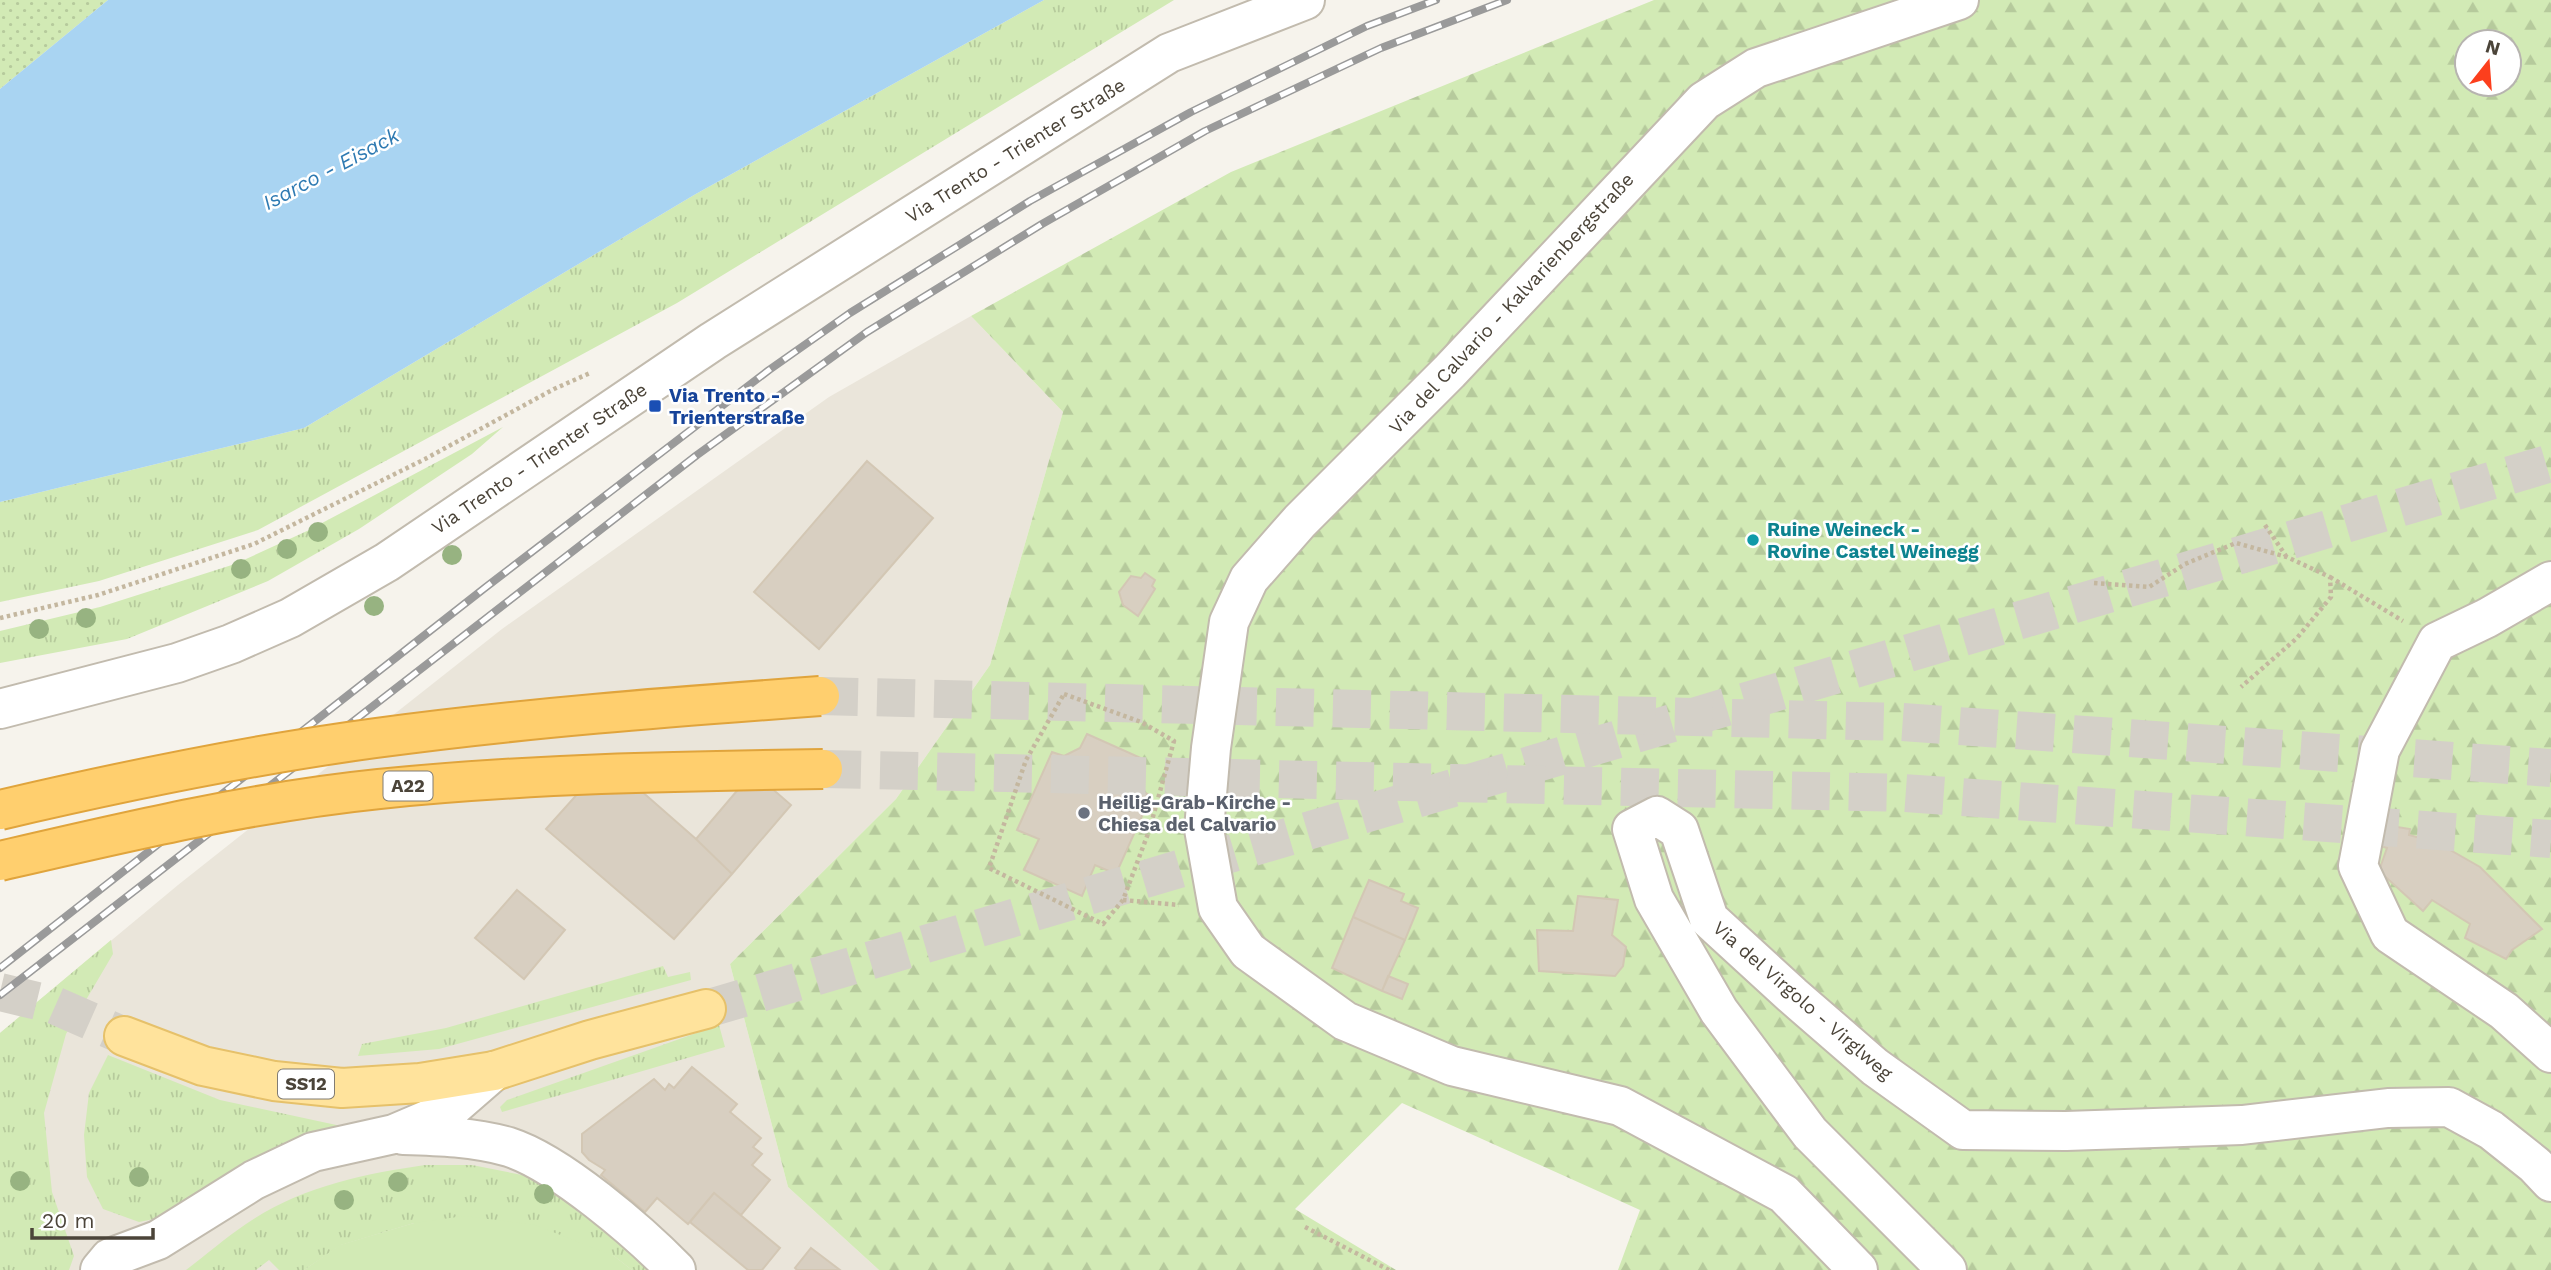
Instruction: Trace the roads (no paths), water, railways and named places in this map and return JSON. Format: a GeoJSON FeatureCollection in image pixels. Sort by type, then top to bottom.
{"type":"FeatureCollection","features":[{"type":"Feature","properties":{"kind":"highway"},"geometry":{"type":"LineString","coordinates":[[0,810],[125,781],[374,738],[620,710],[820,696]]}},
{"type":"Feature","properties":{"kind":"highway","name":"A22"},"geometry":{"type":"LineString","coordinates":[[0,861],[121,833],[376,789],[502,778],[658,771],[823,769]]}},
{"type":"Feature","properties":{"kind":"main road","name":"SS12"},"geometry":{"type":"LineString","coordinates":[[124,1036],[203,1066],[274,1081],[342,1088],[419,1083],[494,1071],[590,1040],[706,1009]]}},
{"type":"Feature","properties":{"kind":"street","name":"Via Trento - Trienter Straße"},"geometry":{"type":"LineString","coordinates":[[0,709],[177,663],[231,644],[290,618],[387,562],[713,341],[1169,53],[1304,0]]}},
{"type":"Feature","properties":{"kind":"street","name":"Via del Calvario - Kalvarienbergstraße"},"geometry":{"type":"LineString","coordinates":[[1858,1270],[1784,1194],[1620,1106],[1452,1066],[1345,1021],[1248,951],[1218,908],[1205,830],[1211,748],[1229,622],[1249,579],[1300,521],[1449,372],[1704,101],[1756,68],[1959,0]]}},
{"type":"Feature","properties":{"kind":"street"},"geometry":{"type":"LineString","coordinates":[[2551,581],[2487,618],[2437,642],[2380,750],[2358,866],[2390,934],[2504,1011],[2551,1053]]}},
{"type":"Feature","properties":{"kind":"street","name":"Via del Virgolo - Virglweg"},"geometry":{"type":"LineString","coordinates":[[1947,1270],[1810,1133],[1719,1011],[1654,900],[1632,830],[1657,816],[1679,830],[1709,919],[1875,1067],[1963,1130],[2066,1131],[2242,1125],[2388,1108],[2449,1107],[2491,1130],[2535,1165],[2551,1182]]}},
{"type":"Feature","properties":{"kind":"street"},"geometry":{"type":"LineString","coordinates":[[105,1264],[158,1240],[254,1180],[313,1152],[394,1135],[447,1111],[494,1071]]}},
{"type":"Feature","properties":{"kind":"street"},"geometry":{"type":"LineString","coordinates":[[394,1135],[456,1137],[510,1147],[558,1171],[654,1247],[676,1270]]}},
{"type":"Feature","properties":{"kind":"water","name":"Isarco - Eisack"},"geometry":{"type":"Polygon","coordinates":[[[108,0],[1044,0],[694,195],[304,428],[0,502],[0,89],[108,0]]]}},
{"type":"Feature","properties":{"kind":"tunnel"},"geometry":{"type":"LineString","coordinates":[[706,1009],[2551,463]]}},
{"type":"Feature","properties":{"kind":"tunnel"},"geometry":{"type":"LineString","coordinates":[[820,696],[1902,722],[2551,768]]}},
{"type":"Feature","properties":{"kind":"tunnel"},"geometry":{"type":"LineString","coordinates":[[823,769],[1904,793],[2551,839]]}},
{"type":"Feature","properties":{"kind":"tunnel"},"geometry":{"type":"LineString","coordinates":[[0,992],[54,1005],[124,1036]]}},
{"type":"Feature","properties":{"kind":"railway"},"geometry":{"type":"LineString","coordinates":[[0,968],[486,587],[769,370],[850,313],[1030,201],[1191,112],[1367,26],[1436,0]]}},
{"type":"Feature","properties":{"kind":"railway"},"geometry":{"type":"LineString","coordinates":[[0,995],[697,455],[867,332],[1042,224],[1205,131],[1381,48],[1507,0]]}},
{"type":"Feature","properties":{"kind":"place","name":"Via Trento - Trienterstraße"},"geometry":{"type":"Point","coordinates":[655,406]}},
{"type":"Feature","properties":{"kind":"place","name":"Ruine Weineck - Rovine Castel Weinegg"},"geometry":{"type":"Point","coordinates":[1753,540]}},
{"type":"Feature","properties":{"kind":"place","name":"Heilig-Grab-Kirche - Chiesa del Calvario"},"geometry":{"type":"Point","coordinates":[1084,813]}}]}
